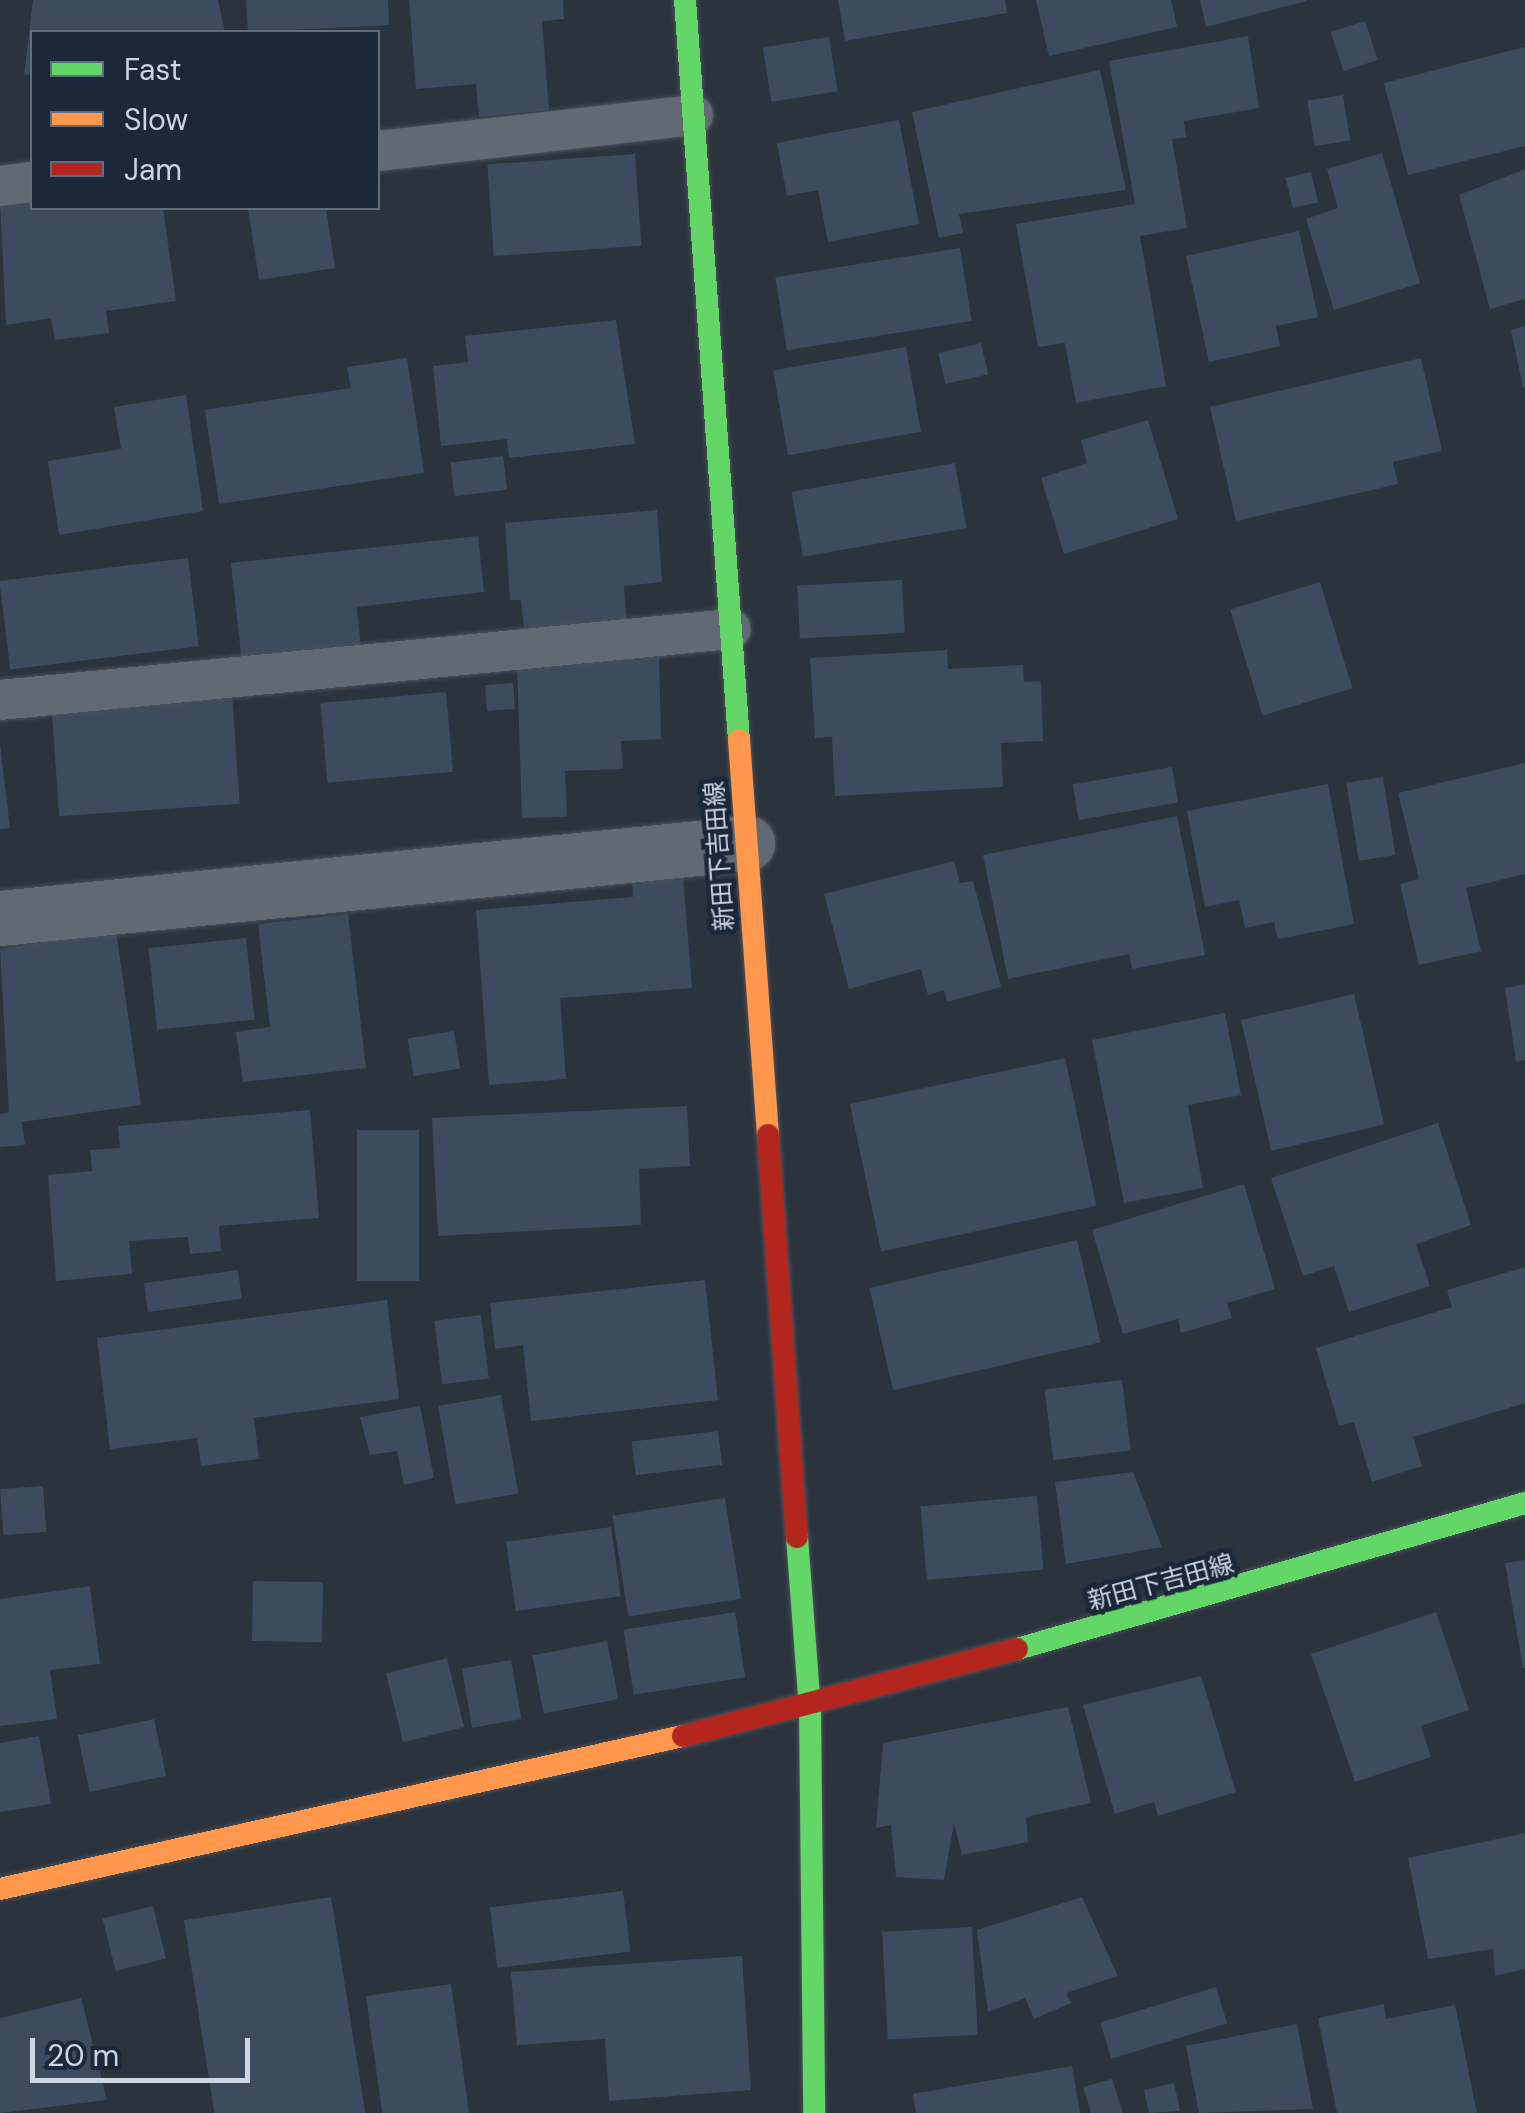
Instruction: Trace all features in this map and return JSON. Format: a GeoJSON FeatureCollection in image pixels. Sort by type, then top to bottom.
{"type":"FeatureCollection","features":[{"type":"Feature","properties":{"kind":"main road","name":"新田下吉田線"},"geometry":{"type":"LineString","coordinates":[[685,0],[810,1708],[814,2113]]}},
{"type":"Feature","properties":{"kind":"main road","name":"新田下吉田線"},"geometry":{"type":"LineString","coordinates":[[810,1708],[1525,1503]]}},
{"type":"Feature","properties":{"kind":"main road"},"geometry":{"type":"LineString","coordinates":[[0,1889],[810,1708]]}},
{"type":"Feature","properties":{"kind":"street"},"geometry":{"type":"LineString","coordinates":[[0,918],[747,843]]}},
{"type":"Feature","properties":{"kind":"lane"},"geometry":{"type":"LineString","coordinates":[[380,151],[693,115]]}},
{"type":"Feature","properties":{"kind":"lane"},"geometry":{"type":"LineString","coordinates":[[0,186],[30,182]]}},
{"type":"Feature","properties":{"kind":"lane"},"geometry":{"type":"LineString","coordinates":[[0,700],[731,629]]}},
{"type":"Feature","properties":{"kind":"building"},"geometry":{"type":"Polygon","coordinates":[[[33,0],[218,0],[225,30],[30,30],[30,74],[24,75],[33,0]]]}},
{"type":"Feature","properties":{"kind":"building"},"geometry":{"type":"Polygon","coordinates":[[[246,0],[388,0],[389,25],[248,30],[246,0]]]}},
{"type":"Feature","properties":{"kind":"building"},"geometry":{"type":"Polygon","coordinates":[[[409,0],[563,0],[564,19],[542,21],[549,110],[479,117],[476,84],[416,89],[409,0]]]}},
{"type":"Feature","properties":{"kind":"building"},"geometry":{"type":"Polygon","coordinates":[[[838,0],[1005,0],[1007,13],[845,41],[838,0]]]}},
{"type":"Feature","properties":{"kind":"building"},"geometry":{"type":"Polygon","coordinates":[[[1036,0],[1171,0],[1177,27],[1049,56],[1036,0]]]}},
{"type":"Feature","properties":{"kind":"building"},"geometry":{"type":"Polygon","coordinates":[[[1200,0],[1307,0],[1307,1],[1206,27],[1200,0]]]}},
{"type":"Feature","properties":{"kind":"building"},"geometry":{"type":"Polygon","coordinates":[[[1365,21],[1378,60],[1343,71],[1331,32],[1365,21]]]}},
{"type":"Feature","properties":{"kind":"building"},"geometry":{"type":"Polygon","coordinates":[[[1248,36],[1259,108],[1184,121],[1186,137],[1172,139],[1187,228],[1140,236],[1166,386],[1076,403],[1065,343],[1038,347],[1016,224],[1135,204],[1109,61],[1248,36]]]}},
{"type":"Feature","properties":{"kind":"building"},"geometry":{"type":"Polygon","coordinates":[[[829,37],[838,91],[771,102],[763,47],[829,37]]]}},
{"type":"Feature","properties":{"kind":"building"},"geometry":{"type":"Polygon","coordinates":[[[1525,47],[1525,146],[1408,175],[1384,83],[1525,47]]]}},
{"type":"Feature","properties":{"kind":"building"},"geometry":{"type":"Polygon","coordinates":[[[1100,70],[1126,190],[959,214],[963,233],[939,238],[912,112],[1100,70]]]}},
{"type":"Feature","properties":{"kind":"building"},"geometry":{"type":"Polygon","coordinates":[[[1343,95],[1350,140],[1315,146],[1307,101],[1343,95]]]}},
{"type":"Feature","properties":{"kind":"building"},"geometry":{"type":"Polygon","coordinates":[[[899,120],[919,224],[828,242],[818,190],[787,196],[777,143],[899,120]]]}},
{"type":"Feature","properties":{"kind":"building"},"geometry":{"type":"Polygon","coordinates":[[[1382,153],[1420,283],[1334,310],[1306,219],[1338,208],[1327,169],[1382,153]]]}},
{"type":"Feature","properties":{"kind":"building"},"geometry":{"type":"Polygon","coordinates":[[[635,154],[641,246],[494,256],[487,164],[635,154]]]}},
{"type":"Feature","properties":{"kind":"building"},"geometry":{"type":"Polygon","coordinates":[[[1525,169],[1525,299],[1490,309],[1459,195],[1525,169]]]}},
{"type":"Feature","properties":{"kind":"building"},"geometry":{"type":"Polygon","coordinates":[[[1311,172],[1318,202],[1293,208],[1286,178],[1311,172]]]}},
{"type":"Feature","properties":{"kind":"building"},"geometry":{"type":"Polygon","coordinates":[[[30,197],[30,210],[163,210],[176,301],[106,311],[109,333],[55,340],[51,318],[6,325],[0,202],[30,197]]]}},
{"type":"Feature","properties":{"kind":"building"},"geometry":{"type":"Polygon","coordinates":[[[248,210],[326,210],[335,268],[259,280],[248,210]]]}},
{"type":"Feature","properties":{"kind":"building"},"geometry":{"type":"Polygon","coordinates":[[[1299,231],[1318,317],[1276,326],[1280,346],[1209,362],[1186,256],[1299,231]]]}},
{"type":"Feature","properties":{"kind":"building"},"geometry":{"type":"Polygon","coordinates":[[[960,248],[972,321],[787,350],[775,277],[960,248]]]}},
{"type":"Feature","properties":{"kind":"building"},"geometry":{"type":"Polygon","coordinates":[[[616,320],[635,444],[509,458],[507,439],[441,446],[433,366],[468,362],[465,336],[616,320]]]}},
{"type":"Feature","properties":{"kind":"building"},"geometry":{"type":"Polygon","coordinates":[[[1525,326],[1525,387],[1523,387],[1511,330],[1525,326]]]}},
{"type":"Feature","properties":{"kind":"building"},"geometry":{"type":"Polygon","coordinates":[[[981,343],[988,374],[945,384],[938,353],[981,343]]]}},
{"type":"Feature","properties":{"kind":"building"},"geometry":{"type":"Polygon","coordinates":[[[906,347],[921,432],[788,455],[773,370],[906,347]]]}},
{"type":"Feature","properties":{"kind":"building"},"geometry":{"type":"Polygon","coordinates":[[[407,358],[424,473],[219,504],[205,410],[351,388],[347,367],[407,358]]]}},
{"type":"Feature","properties":{"kind":"building"},"geometry":{"type":"Polygon","coordinates":[[[1421,358],[1442,451],[1393,462],[1398,484],[1236,521],[1210,407],[1421,358]]]}},
{"type":"Feature","properties":{"kind":"building"},"geometry":{"type":"Polygon","coordinates":[[[186,395],[203,511],[59,535],[48,461],[121,449],[114,407],[186,395]]]}},
{"type":"Feature","properties":{"kind":"building"},"geometry":{"type":"Polygon","coordinates":[[[1148,420],[1178,519],[1064,554],[1041,478],[1087,463],[1081,440],[1148,420]]]}},
{"type":"Feature","properties":{"kind":"building"},"geometry":{"type":"Polygon","coordinates":[[[503,456],[507,490],[455,496],[450,462],[503,456]]]}},
{"type":"Feature","properties":{"kind":"building"},"geometry":{"type":"Polygon","coordinates":[[[955,463],[966,528],[803,557],[792,492],[955,463]]]}},
{"type":"Feature","properties":{"kind":"building"},"geometry":{"type":"Polygon","coordinates":[[[657,510],[662,582],[624,586],[627,631],[525,640],[521,600],[510,600],[505,523],[657,510]]]}},
{"type":"Feature","properties":{"kind":"building"},"geometry":{"type":"Polygon","coordinates":[[[478,536],[484,592],[357,607],[361,649],[242,663],[231,563],[478,536]]]}},
{"type":"Feature","properties":{"kind":"building"},"geometry":{"type":"Polygon","coordinates":[[[188,558],[199,646],[10,669],[0,581],[188,558]]]}},
{"type":"Feature","properties":{"kind":"building"},"geometry":{"type":"Polygon","coordinates":[[[902,580],[905,633],[800,638],[797,585],[902,580]]]}},
{"type":"Feature","properties":{"kind":"building"},"geometry":{"type":"Polygon","coordinates":[[[1320,582],[1352,688],[1263,716],[1230,609],[1320,582]]]}},
{"type":"Feature","properties":{"kind":"building"},"geometry":{"type":"Polygon","coordinates":[[[947,650],[948,669],[1023,665],[1024,682],[1041,681],[1043,741],[1001,743],[1003,787],[835,796],[832,737],[815,738],[810,658],[947,650]]]}},
{"type":"Feature","properties":{"kind":"building"},"geometry":{"type":"Polygon","coordinates":[[[659,654],[661,739],[621,741],[623,769],[565,771],[567,817],[522,818],[517,660],[659,654]]]}},
{"type":"Feature","properties":{"kind":"building"},"geometry":{"type":"Polygon","coordinates":[[[513,683],[515,709],[487,711],[485,685],[513,683]]]}},
{"type":"Feature","properties":{"kind":"building"},"geometry":{"type":"Polygon","coordinates":[[[446,692],[453,772],[327,783],[320,703],[446,692]]]}},
{"type":"Feature","properties":{"kind":"building"},"geometry":{"type":"Polygon","coordinates":[[[232,693],[240,804],[59,816],[51,706],[232,693]]]}},
{"type":"Feature","properties":{"kind":"building"},"geometry":{"type":"Polygon","coordinates":[[[0,744],[10,828],[0,829],[0,744]]]}},
{"type":"Feature","properties":{"kind":"building"},"geometry":{"type":"Polygon","coordinates":[[[1525,763],[1525,874],[1466,888],[1481,951],[1419,965],[1400,884],[1419,879],[1398,793],[1525,763]]]}},
{"type":"Feature","properties":{"kind":"building"},"geometry":{"type":"Polygon","coordinates":[[[1172,767],[1178,802],[1079,820],[1073,785],[1172,767]]]}},
{"type":"Feature","properties":{"kind":"building"},"geometry":{"type":"Polygon","coordinates":[[[1383,777],[1395,855],[1359,861],[1346,783],[1383,777]]]}},
{"type":"Feature","properties":{"kind":"building"},"geometry":{"type":"Polygon","coordinates":[[[1328,784],[1354,924],[1278,939],[1274,922],[1245,928],[1239,900],[1205,907],[1187,811],[1328,784]]]}},
{"type":"Feature","properties":{"kind":"building"},"geometry":{"type":"Polygon","coordinates":[[[1177,816],[1205,955],[1132,969],[1129,954],[1008,979],[983,855],[1177,816]]]}},
{"type":"Feature","properties":{"kind":"building"},"geometry":{"type":"Polygon","coordinates":[[[954,861],[960,883],[973,881],[1001,987],[947,1002],[944,990],[928,995],[921,969],[849,989],[824,894],[954,861]]]}},
{"type":"Feature","properties":{"kind":"building"},"geometry":{"type":"Polygon","coordinates":[[[683,876],[692,988],[560,998],[566,1079],[489,1085],[476,910],[633,897],[632,880],[683,876]]]}},
{"type":"Feature","properties":{"kind":"building"},"geometry":{"type":"Polygon","coordinates":[[[348,914],[366,1068],[243,1082],[236,1032],[270,1027],[258,924],[348,914]]]}},
{"type":"Feature","properties":{"kind":"building"},"geometry":{"type":"Polygon","coordinates":[[[116,931],[141,1105],[22,1122],[25,1145],[0,1147],[0,1114],[9,1112],[0,949],[116,931]]]}},
{"type":"Feature","properties":{"kind":"building"},"geometry":{"type":"Polygon","coordinates":[[[246,938],[255,1020],[157,1030],[149,948],[246,938]]]}},
{"type":"Feature","properties":{"kind":"building"},"geometry":{"type":"Polygon","coordinates":[[[1525,984],[1525,1060],[1516,1062],[1505,988],[1525,984]]]}},
{"type":"Feature","properties":{"kind":"building"},"geometry":{"type":"Polygon","coordinates":[[[1354,994],[1384,1125],[1271,1151],[1241,1020],[1354,994]]]}},
{"type":"Feature","properties":{"kind":"building"},"geometry":{"type":"Polygon","coordinates":[[[1225,1013],[1241,1095],[1188,1105],[1203,1188],[1124,1203],[1092,1040],[1225,1013]]]}},
{"type":"Feature","properties":{"kind":"building"},"geometry":{"type":"Polygon","coordinates":[[[454,1031],[460,1069],[414,1076],[408,1038],[454,1031]]]}},
{"type":"Feature","properties":{"kind":"building"},"geometry":{"type":"Polygon","coordinates":[[[1065,1058],[1096,1206],[881,1251],[850,1104],[1065,1058]]]}},
{"type":"Feature","properties":{"kind":"building"},"geometry":{"type":"Polygon","coordinates":[[[687,1106],[690,1166],[639,1169],[641,1225],[438,1236],[432,1118],[687,1106]]]}},
{"type":"Feature","properties":{"kind":"building"},"geometry":{"type":"Polygon","coordinates":[[[310,1110],[319,1218],[219,1226],[221,1251],[190,1254],[188,1237],[129,1241],[132,1274],[56,1281],[48,1175],[92,1171],[90,1150],[120,1148],[118,1126],[310,1110]]]}},
{"type":"Feature","properties":{"kind":"building"},"geometry":{"type":"Polygon","coordinates":[[[1438,1123],[1471,1225],[1416,1244],[1430,1286],[1349,1312],[1334,1266],[1303,1276],[1271,1178],[1438,1123]]]}},
{"type":"Feature","properties":{"kind":"building"},"geometry":{"type":"Polygon","coordinates":[[[357,1130],[419,1130],[419,1281],[357,1281],[357,1130]]]}},
{"type":"Feature","properties":{"kind":"building"},"geometry":{"type":"Polygon","coordinates":[[[1244,1184],[1275,1289],[1227,1303],[1232,1318],[1181,1333],[1178,1319],[1123,1334],[1092,1230],[1244,1184]]]}},
{"type":"Feature","properties":{"kind":"building"},"geometry":{"type":"Polygon","coordinates":[[[1077,1240],[1101,1342],[893,1390],[869,1288],[1077,1240]]]}},
{"type":"Feature","properties":{"kind":"building"},"geometry":{"type":"Polygon","coordinates":[[[1525,1267],[1525,1403],[1413,1437],[1422,1466],[1372,1482],[1354,1422],[1339,1426],[1316,1348],[1452,1307],[1447,1290],[1525,1267]]]}},
{"type":"Feature","properties":{"kind":"building"},"geometry":{"type":"Polygon","coordinates":[[[238,1270],[242,1299],[148,1312],[144,1283],[238,1270]]]}},
{"type":"Feature","properties":{"kind":"building"},"geometry":{"type":"Polygon","coordinates":[[[705,1280],[718,1400],[531,1421],[523,1345],[495,1349],[490,1303],[705,1280]]]}},
{"type":"Feature","properties":{"kind":"building"},"geometry":{"type":"Polygon","coordinates":[[[387,1300],[399,1399],[254,1418],[259,1459],[201,1466],[197,1438],[110,1449],[97,1338],[387,1300]]]}},
{"type":"Feature","properties":{"kind":"building"},"geometry":{"type":"Polygon","coordinates":[[[481,1315],[489,1379],[442,1384],[434,1321],[481,1315]]]}},
{"type":"Feature","properties":{"kind":"building"},"geometry":{"type":"Polygon","coordinates":[[[1122,1380],[1131,1450],[1053,1460],[1045,1390],[1122,1380]]]}},
{"type":"Feature","properties":{"kind":"building"},"geometry":{"type":"Polygon","coordinates":[[[501,1395],[518,1493],[455,1505],[438,1406],[501,1395]]]}},
{"type":"Feature","properties":{"kind":"building"},"geometry":{"type":"Polygon","coordinates":[[[420,1406],[434,1478],[404,1485],[397,1451],[370,1455],[360,1417],[420,1406]]]}},
{"type":"Feature","properties":{"kind":"building"},"geometry":{"type":"Polygon","coordinates":[[[718,1431],[722,1465],[636,1475],[632,1442],[718,1431]]]}},
{"type":"Feature","properties":{"kind":"building"},"geometry":{"type":"Polygon","coordinates":[[[1133,1472],[1162,1547],[1066,1564],[1055,1482],[1133,1472]]]}},
{"type":"Feature","properties":{"kind":"building"},"geometry":{"type":"Polygon","coordinates":[[[43,1486],[46,1532],[3,1535],[0,1489],[43,1486]]]}},
{"type":"Feature","properties":{"kind":"building"},"geometry":{"type":"Polygon","coordinates":[[[1037,1496],[1043,1570],[927,1580],[920,1506],[1037,1496]]]}},
{"type":"Feature","properties":{"kind":"building"},"geometry":{"type":"Polygon","coordinates":[[[725,1498],[741,1599],[628,1617],[612,1516],[725,1498]]]}},
{"type":"Feature","properties":{"kind":"building"},"geometry":{"type":"Polygon","coordinates":[[[611,1527],[621,1596],[516,1611],[506,1542],[611,1527]]]}},
{"type":"Feature","properties":{"kind":"building"},"geometry":{"type":"Polygon","coordinates":[[[1525,1560],[1525,1668],[1523,1668],[1505,1563],[1525,1560]]]}},
{"type":"Feature","properties":{"kind":"building"},"geometry":{"type":"Polygon","coordinates":[[[253,1581],[323,1582],[322,1642],[252,1641],[253,1581]]]}},
{"type":"Feature","properties":{"kind":"building"},"geometry":{"type":"Polygon","coordinates":[[[90,1586],[100,1664],[50,1670],[57,1719],[0,1726],[0,1599],[90,1586]]]}},
{"type":"Feature","properties":{"kind":"building"},"geometry":{"type":"Polygon","coordinates":[[[735,1612],[745,1677],[634,1695],[623,1630],[735,1612]]]}},
{"type":"Feature","properties":{"kind":"building"},"geometry":{"type":"Polygon","coordinates":[[[1436,1612],[1469,1710],[1421,1726],[1431,1757],[1355,1782],[1311,1654],[1436,1612]]]}},
{"type":"Feature","properties":{"kind":"building"},"geometry":{"type":"Polygon","coordinates":[[[607,1641],[618,1699],[544,1713],[532,1656],[607,1641]]]}},
{"type":"Feature","properties":{"kind":"building"},"geometry":{"type":"Polygon","coordinates":[[[447,1658],[464,1727],[403,1742],[386,1673],[447,1658]]]}},
{"type":"Feature","properties":{"kind":"building"},"geometry":{"type":"Polygon","coordinates":[[[511,1660],[521,1719],[472,1728],[462,1669],[511,1660]]]}},
{"type":"Feature","properties":{"kind":"building"},"geometry":{"type":"Polygon","coordinates":[[[1201,1676],[1236,1792],[1158,1816],[1154,1802],[1115,1814],[1083,1705],[1201,1676]]]}},
{"type":"Feature","properties":{"kind":"building"},"geometry":{"type":"Polygon","coordinates":[[[1068,1707],[1091,1803],[1026,1817],[1028,1842],[962,1855],[954,1823],[944,1880],[896,1877],[891,1825],[876,1828],[883,1743],[1068,1707]]]}},
{"type":"Feature","properties":{"kind":"building"},"geometry":{"type":"Polygon","coordinates":[[[154,1719],[166,1776],[90,1792],[78,1735],[154,1719]]]}},
{"type":"Feature","properties":{"kind":"building"},"geometry":{"type":"Polygon","coordinates":[[[39,1736],[51,1804],[0,1812],[0,1743],[39,1736]]]}},
{"type":"Feature","properties":{"kind":"building"},"geometry":{"type":"Polygon","coordinates":[[[1525,1833],[1525,1969],[1495,1976],[1493,1949],[1428,1959],[1408,1858],[1525,1833]]]}},
{"type":"Feature","properties":{"kind":"building"},"geometry":{"type":"Polygon","coordinates":[[[623,1891],[630,1952],[497,1968],[490,1907],[623,1891]]]}},
{"type":"Feature","properties":{"kind":"building"},"geometry":{"type":"Polygon","coordinates":[[[331,1897],[365,2113],[214,2113],[184,1920],[331,1897]]]}},
{"type":"Feature","properties":{"kind":"building"},"geometry":{"type":"Polygon","coordinates":[[[1082,1897],[1118,1976],[1066,1993],[1071,2003],[1034,2019],[1025,1998],[988,2012],[977,1930],[1082,1897]]]}},
{"type":"Feature","properties":{"kind":"building"},"geometry":{"type":"Polygon","coordinates":[[[153,1906],[166,1958],[116,1971],[103,1919],[153,1906]]]}},
{"type":"Feature","properties":{"kind":"building"},"geometry":{"type":"Polygon","coordinates":[[[972,1927],[978,2035],[888,2040],[882,1932],[972,1927]]]}},
{"type":"Feature","properties":{"kind":"building"},"geometry":{"type":"Polygon","coordinates":[[[742,1956],[751,2090],[609,2101],[605,2039],[517,2045],[511,1972],[742,1956]]]}},
{"type":"Feature","properties":{"kind":"building"},"geometry":{"type":"Polygon","coordinates":[[[451,1984],[469,2113],[382,2113],[366,1996],[451,1984]]]}},
{"type":"Feature","properties":{"kind":"building"},"geometry":{"type":"Polygon","coordinates":[[[1216,1987],[1227,2023],[1111,2059],[1100,2022],[1216,1987]]]}},
{"type":"Feature","properties":{"kind":"building"},"geometry":{"type":"Polygon","coordinates":[[[81,1998],[107,2100],[0,2113],[0,2018],[81,1998]]]}},
{"type":"Feature","properties":{"kind":"building"},"geometry":{"type":"Polygon","coordinates":[[[1384,2004],[1386,2019],[1455,2005],[1477,2113],[1337,2113],[1318,2018],[1384,2004]]]}},
{"type":"Feature","properties":{"kind":"building"},"geometry":{"type":"Polygon","coordinates":[[[1297,2024],[1313,2109],[1199,2113],[1186,2046],[1297,2024]]]}},
{"type":"Feature","properties":{"kind":"building"},"geometry":{"type":"Polygon","coordinates":[[[1072,2066],[1080,2113],[916,2113],[913,2094],[1072,2066]]]}},
{"type":"Feature","properties":{"kind":"building"},"geometry":{"type":"Polygon","coordinates":[[[1112,2079],[1123,2113],[1091,2113],[1083,2087],[1112,2079]]]}},
{"type":"Feature","properties":{"kind":"building"},"geometry":{"type":"Polygon","coordinates":[[[1174,2083],[1180,2111],[1149,2113],[1144,2090],[1174,2083]]]}},
{"type":"Feature","properties":{"kind":"traffic: fast"},"geometry":{"type":"LineString","coordinates":[[685,0],[739,740]]}},
{"type":"Feature","properties":{"kind":"traffic: fast"},"geometry":{"type":"LineString","coordinates":[[1017,1649],[1525,1503]]}},
{"type":"Feature","properties":{"kind":"traffic: fast"},"geometry":{"type":"LineString","coordinates":[[797,1537],[810,1708],[814,2113]]}},
{"type":"Feature","properties":{"kind":"traffic: slow"},"geometry":{"type":"LineString","coordinates":[[739,740],[768,1135]]}},
{"type":"Feature","properties":{"kind":"traffic: slow"},"geometry":{"type":"LineString","coordinates":[[0,1889],[683,1736]]}},
{"type":"Feature","properties":{"kind":"traffic: jam"},"geometry":{"type":"LineString","coordinates":[[768,1135],[797,1537]]}},
{"type":"Feature","properties":{"kind":"traffic: jam"},"geometry":{"type":"LineString","coordinates":[[683,1736],[1017,1649]]}}]}
